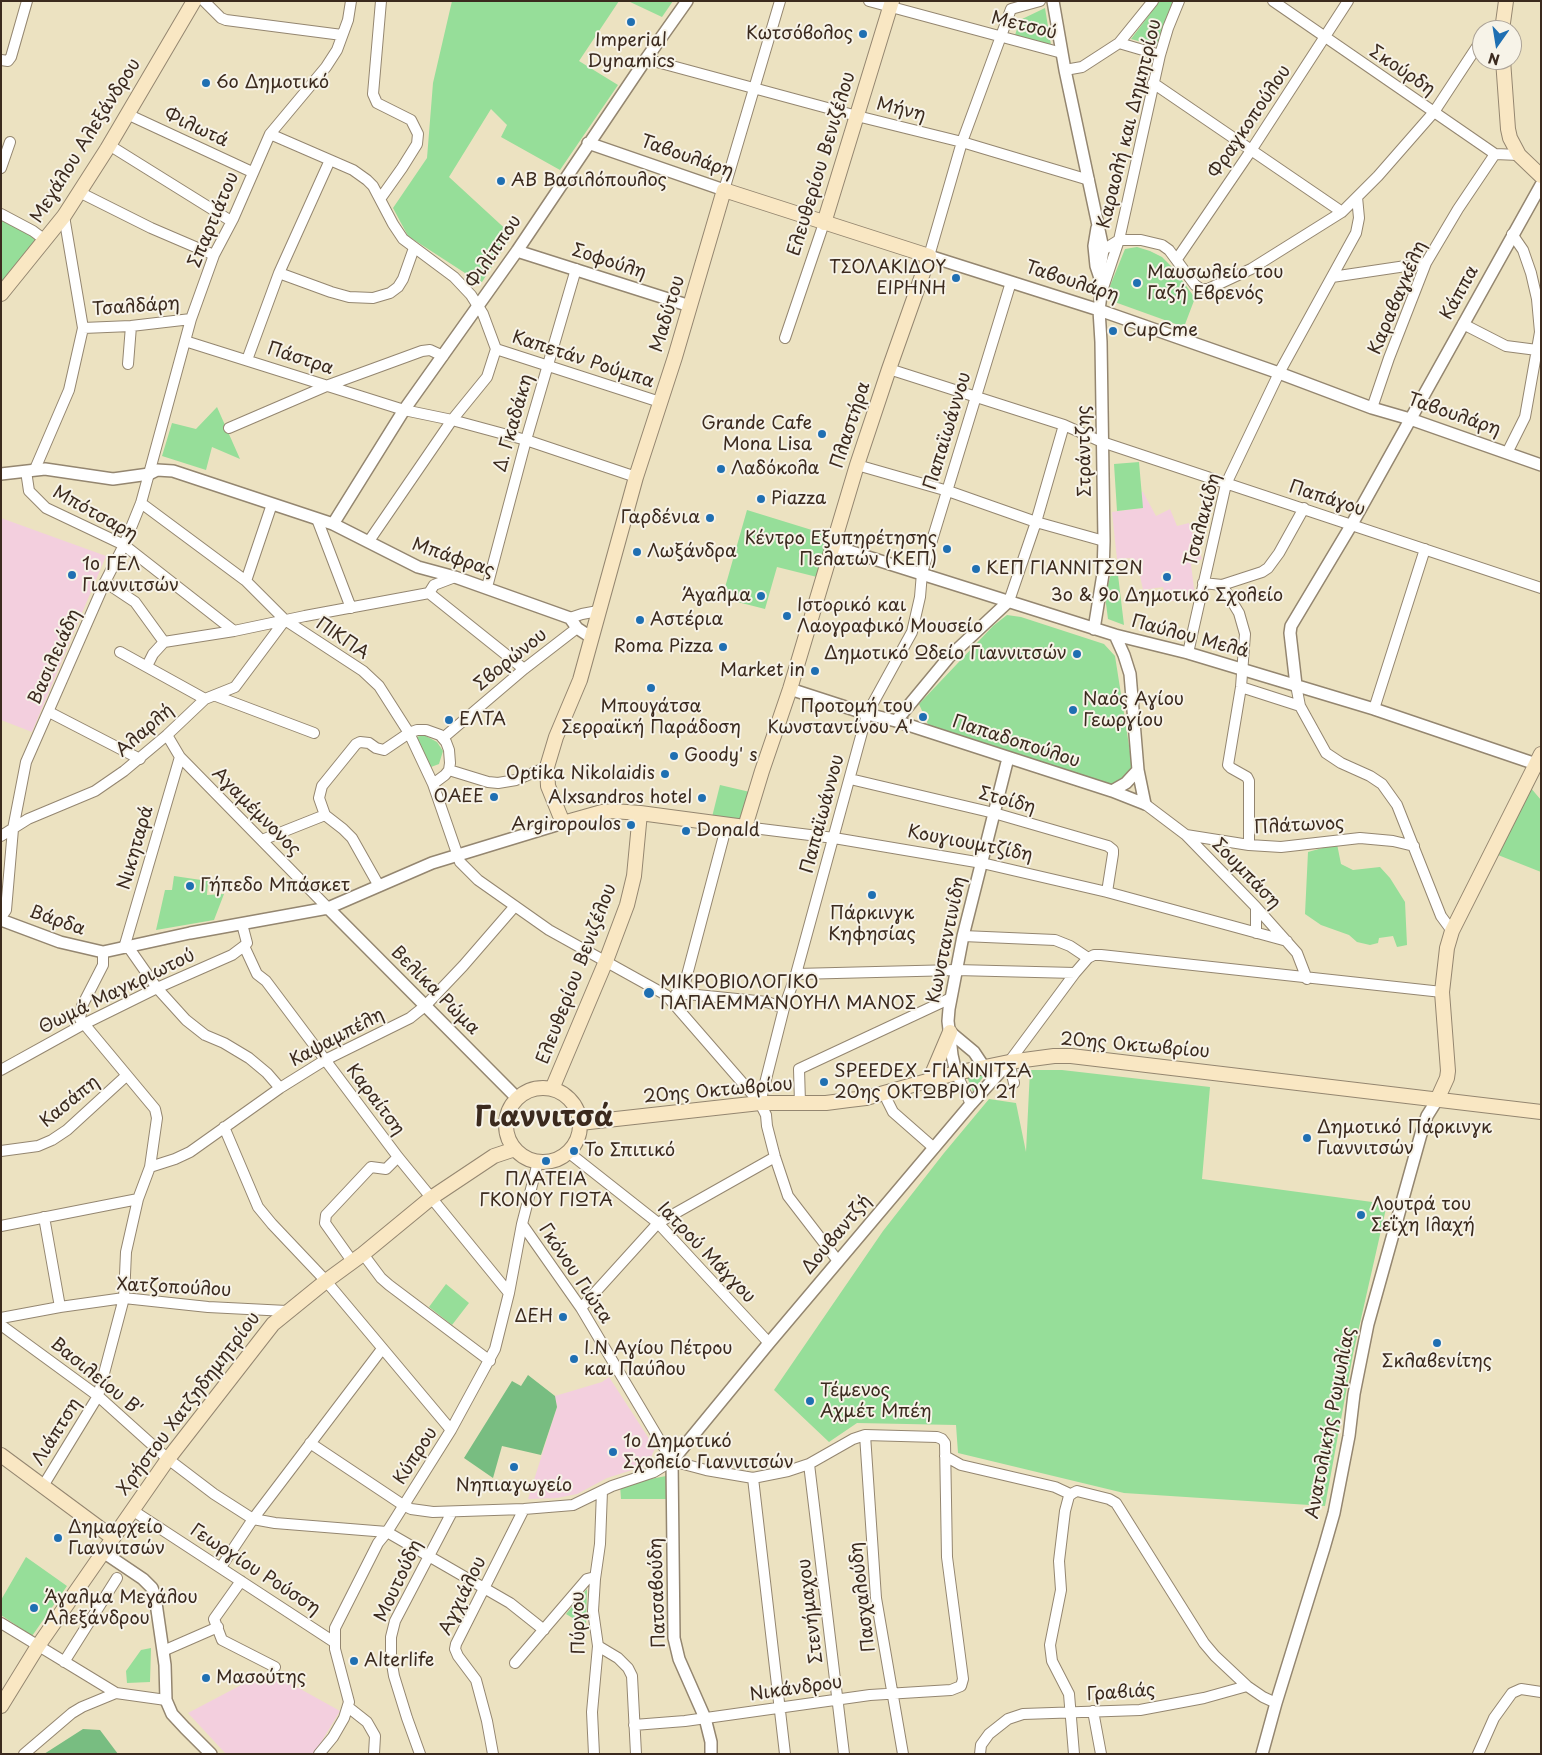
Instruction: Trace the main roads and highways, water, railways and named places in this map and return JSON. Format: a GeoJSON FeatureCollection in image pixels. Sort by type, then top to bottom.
{"type":"FeatureCollection","features":[{"type":"Feature","properties":{"kind":"main road","name":"Μεγάλου Αλεξάνδρου"},"geometry":{"type":"LineString","coordinates":[[1,294],[64,216],[109,145],[194,1]]}},
{"type":"Feature","properties":{"kind":"main road"},"geometry":{"type":"LineString","coordinates":[[1501,20],[1506,1]]}},
{"type":"Feature","properties":{"kind":"main road","name":"Ελευθερίου Βενιζέλου"},"geometry":{"type":"LineString","coordinates":[[824,223],[891,4]]}},
{"type":"Feature","properties":{"kind":"main road"},"geometry":{"type":"LineString","coordinates":[[1504,70],[1510,138],[1519,155],[1541,176]]}},
{"type":"Feature","properties":{"kind":"main road","name":"Ταβουλάρη"},"geometry":{"type":"LineString","coordinates":[[724,190],[929,256]]}},
{"type":"Feature","properties":{"kind":"main road","name":"Μαδύτου"},"geometry":{"type":"LineString","coordinates":[[563,823],[548,786],[547,767],[556,736],[580,680],[636,476],[690,306],[724,190]]}},
{"type":"Feature","properties":{"kind":"main road","name":"Πλαστήρα"},"geometry":{"type":"LineString","coordinates":[[745,826],[790,689],[857,466],[929,256]]}},
{"type":"Feature","properties":{"kind":"main road"},"geometry":{"type":"LineString","coordinates":[[1437,1100],[1448,1071],[1442,992],[1445,956],[1452,931],[1539,762]]}},
{"type":"Feature","properties":{"kind":"main road","name":"Κουγιουμτζίδη"},"geometry":{"type":"LineString","coordinates":[[563,823],[602,812],[640,813],[745,826]]}},
{"type":"Feature","properties":{"kind":"main road","name":"Ελευθερίου Βενιζέλου"},"geometry":{"type":"LineString","coordinates":[[552,1089],[606,961],[627,905],[632,883],[640,813]]}},
{"type":"Feature","properties":{"kind":"main road"},"geometry":{"type":"LineString","coordinates":[[930,1079],[950,1032]]}},
{"type":"Feature","properties":{"kind":"main road","name":"20ης Οκτωβρίου"},"geometry":{"type":"LineString","coordinates":[[580,1123],[760,1103],[850,1100],[956,1073],[1009,1062],[1054,1056],[1096,1058],[1541,1112]]}},
{"type":"Feature","properties":{"kind":"main road"},"geometry":{"type":"LineString","coordinates":[[533,1089],[552,1089],[569,1098],[579,1114],[580,1123],[576,1142],[568,1152],[554,1160],[538,1162],[525,1158],[515,1150],[507,1135],[506,1127],[509,1110],[517,1098],[533,1089]]}},
{"type":"Feature","properties":{"kind":"main road","name":"Χρήστου Χατζηδημητρίου"},"geometry":{"type":"LineString","coordinates":[[1,1706],[38,1646],[112,1538],[168,1459],[261,1337],[287,1311],[358,1258],[431,1198],[494,1156],[515,1150]]}},
{"type":"Feature","properties":{"kind":"main road"},"geometry":{"type":"LineString","coordinates":[[1,1455],[112,1538]]}},
{"type":"Feature","properties":{"kind":"place","name":"Imperial Dynamics"},"geometry":{"type":"Point","coordinates":[631,22]}},
{"type":"Feature","properties":{"kind":"place","name":"Κωτσόβολος"},"geometry":{"type":"Point","coordinates":[863,34]}},
{"type":"Feature","properties":{"kind":"place","name":"6ο Δημοτικό"},"geometry":{"type":"Point","coordinates":[206,83]}},
{"type":"Feature","properties":{"kind":"place","name":"ΑΒ Βασιλόπουλος"},"geometry":{"type":"Point","coordinates":[501,181]}},
{"type":"Feature","properties":{"kind":"place","name":"ΤΣΟΛΑΚΙΔΟΥ ΕΙΡΗΝΗ"},"geometry":{"type":"Point","coordinates":[956,278]}},
{"type":"Feature","properties":{"kind":"place","name":"Μαυσωλείο του Γαζή Εβρενός"},"geometry":{"type":"Point","coordinates":[1137,283]}},
{"type":"Feature","properties":{"kind":"place","name":"CupCme"},"geometry":{"type":"Point","coordinates":[1113,331]}},
{"type":"Feature","properties":{"kind":"place","name":"Grande Cafe Mona Lisa"},"geometry":{"type":"Point","coordinates":[822,434]}},
{"type":"Feature","properties":{"kind":"place","name":"Λαδόκολα"},"geometry":{"type":"Point","coordinates":[721,469]}},
{"type":"Feature","properties":{"kind":"place","name":"Piazza"},"geometry":{"type":"Point","coordinates":[761,499]}},
{"type":"Feature","properties":{"kind":"place","name":"Γαρδένια"},"geometry":{"type":"Point","coordinates":[710,518]}},
{"type":"Feature","properties":{"kind":"place","name":"Κέντρο Εξυπηρέτησης Πελατών (ΚΕΠ)"},"geometry":{"type":"Point","coordinates":[947,549]}},
{"type":"Feature","properties":{"kind":"place","name":"Λωξάνδρα"},"geometry":{"type":"Point","coordinates":[637,552]}},
{"type":"Feature","properties":{"kind":"place","name":"ΚΕΠ ΓΙΑΝΝΙΤΣΩΝ"},"geometry":{"type":"Point","coordinates":[976,569]}},
{"type":"Feature","properties":{"kind":"place","name":"1o ΓΕΛ Γιαννιτσών"},"geometry":{"type":"Point","coordinates":[72,575]}},
{"type":"Feature","properties":{"kind":"place","name":"3ο & 9ο Δημοτικό Σχολείο"},"geometry":{"type":"Point","coordinates":[1167,577]}},
{"type":"Feature","properties":{"kind":"place","name":"Άγαλμα"},"geometry":{"type":"Point","coordinates":[761,596]}},
{"type":"Feature","properties":{"kind":"place","name":"Ιστορικό και Λαογραφικό Μουσείο"},"geometry":{"type":"Point","coordinates":[787,616]}},
{"type":"Feature","properties":{"kind":"place","name":"Αστέρια"},"geometry":{"type":"Point","coordinates":[640,620]}},
{"type":"Feature","properties":{"kind":"place","name":"Roma Pizza"},"geometry":{"type":"Point","coordinates":[723,647]}},
{"type":"Feature","properties":{"kind":"place","name":"Δημοτικό Ωδείο Γιαννιτσών"},"geometry":{"type":"Point","coordinates":[1077,654]}},
{"type":"Feature","properties":{"kind":"place","name":"Market in"},"geometry":{"type":"Point","coordinates":[815,671]}},
{"type":"Feature","properties":{"kind":"place","name":"Μπουγάτσα Σερραϊκή Παράδοση"},"geometry":{"type":"Point","coordinates":[651,688]}},
{"type":"Feature","properties":{"kind":"place","name":"Ναός Αγίου Γεωργίου"},"geometry":{"type":"Point","coordinates":[1073,710]}},
{"type":"Feature","properties":{"kind":"place","name":"Προτομή του Κωνσταντίνου Α'"},"geometry":{"type":"Point","coordinates":[923,717]}},
{"type":"Feature","properties":{"kind":"place","name":"ΕΛΤΑ"},"geometry":{"type":"Point","coordinates":[449,720]}},
{"type":"Feature","properties":{"kind":"place","name":"Goody' s"},"geometry":{"type":"Point","coordinates":[674,756]}},
{"type":"Feature","properties":{"kind":"place","name":"Optika Nikolaidis"},"geometry":{"type":"Point","coordinates":[665,774]}},
{"type":"Feature","properties":{"kind":"place","name":"ΟΑΕΕ"},"geometry":{"type":"Point","coordinates":[494,797]}},
{"type":"Feature","properties":{"kind":"place","name":"Alxsandros hotel"},"geometry":{"type":"Point","coordinates":[702,798]}},
{"type":"Feature","properties":{"kind":"place","name":"Argiropoulos"},"geometry":{"type":"Point","coordinates":[631,825]}},
{"type":"Feature","properties":{"kind":"place","name":"Donald"},"geometry":{"type":"Point","coordinates":[686,831]}},
{"type":"Feature","properties":{"kind":"place","name":"Γήπεδο Μπάσκετ"},"geometry":{"type":"Point","coordinates":[190,886]}},
{"type":"Feature","properties":{"kind":"place","name":"Πάρκινγκ Κηφησίας"},"geometry":{"type":"Point","coordinates":[872,895]}},
{"type":"Feature","properties":{"kind":"place","name":"ΜΙΚΡΟΒΙΟΛΟΓΙΚΟ ΠΑΠΑΕΜΜΑΝΟΥΗΛ ΜΑΝΟΣ"},"geometry":{"type":"Point","coordinates":[649,993]}},
{"type":"Feature","properties":{"kind":"place","name":"SPEEDEX -ΓΙΑΝΝΙΤΣΑ 20ης ΟΚΤΩΒΡΙΟΥ 21"},"geometry":{"type":"Point","coordinates":[824,1082]}},
{"type":"Feature","properties":{"kind":"place","name":"Δημοτικό Πάρκινγκ Γιαννιτσών"},"geometry":{"type":"Point","coordinates":[1307,1138]}},
{"type":"Feature","properties":{"kind":"place","name":"Το Σπιτικό"},"geometry":{"type":"Point","coordinates":[574,1151]}},
{"type":"Feature","properties":{"kind":"place","name":"ΠΛΑΤΕΙΑ ΓΚΟΝΟΥ ΓΙΩΤΑ"},"geometry":{"type":"Point","coordinates":[546,1161]}},
{"type":"Feature","properties":{"kind":"place","name":"Λουτρά του Σεΐχη Ιλαχή"},"geometry":{"type":"Point","coordinates":[1361,1215]}},
{"type":"Feature","properties":{"kind":"place","name":"ΔΕΗ"},"geometry":{"type":"Point","coordinates":[563,1317]}},
{"type":"Feature","properties":{"kind":"place","name":"Σκλαβενίτης"},"geometry":{"type":"Point","coordinates":[1437,1343]}},
{"type":"Feature","properties":{"kind":"place","name":"Ι.Ν Αγίου Πέτρου και Παύλου"},"geometry":{"type":"Point","coordinates":[574,1359]}},
{"type":"Feature","properties":{"kind":"place","name":"Τέμενος Αχμέτ Μπέη"},"geometry":{"type":"Point","coordinates":[810,1401]}},
{"type":"Feature","properties":{"kind":"place","name":"1ο Δημοτικό Σχολείο Γιαννιτσών"},"geometry":{"type":"Point","coordinates":[613,1452]}},
{"type":"Feature","properties":{"kind":"place","name":"Νηπιαγωγείο"},"geometry":{"type":"Point","coordinates":[514,1467]}},
{"type":"Feature","properties":{"kind":"place","name":"Δημαρχείο Γιαννιτσών"},"geometry":{"type":"Point","coordinates":[58,1538]}},
{"type":"Feature","properties":{"kind":"place","name":"Άγαλμα Μεγάλου Αλεξάνδρου"},"geometry":{"type":"Point","coordinates":[34,1608]}},
{"type":"Feature","properties":{"kind":"place","name":"Alterlife"},"geometry":{"type":"Point","coordinates":[354,1661]}},
{"type":"Feature","properties":{"kind":"place","name":"Μασούτης"},"geometry":{"type":"Point","coordinates":[206,1678]}},
{"type":"Feature","properties":{"kind":"district","name":"Γιαννιτσά"},"geometry":{"type":"Point","coordinates":[544,1118]}}]}
